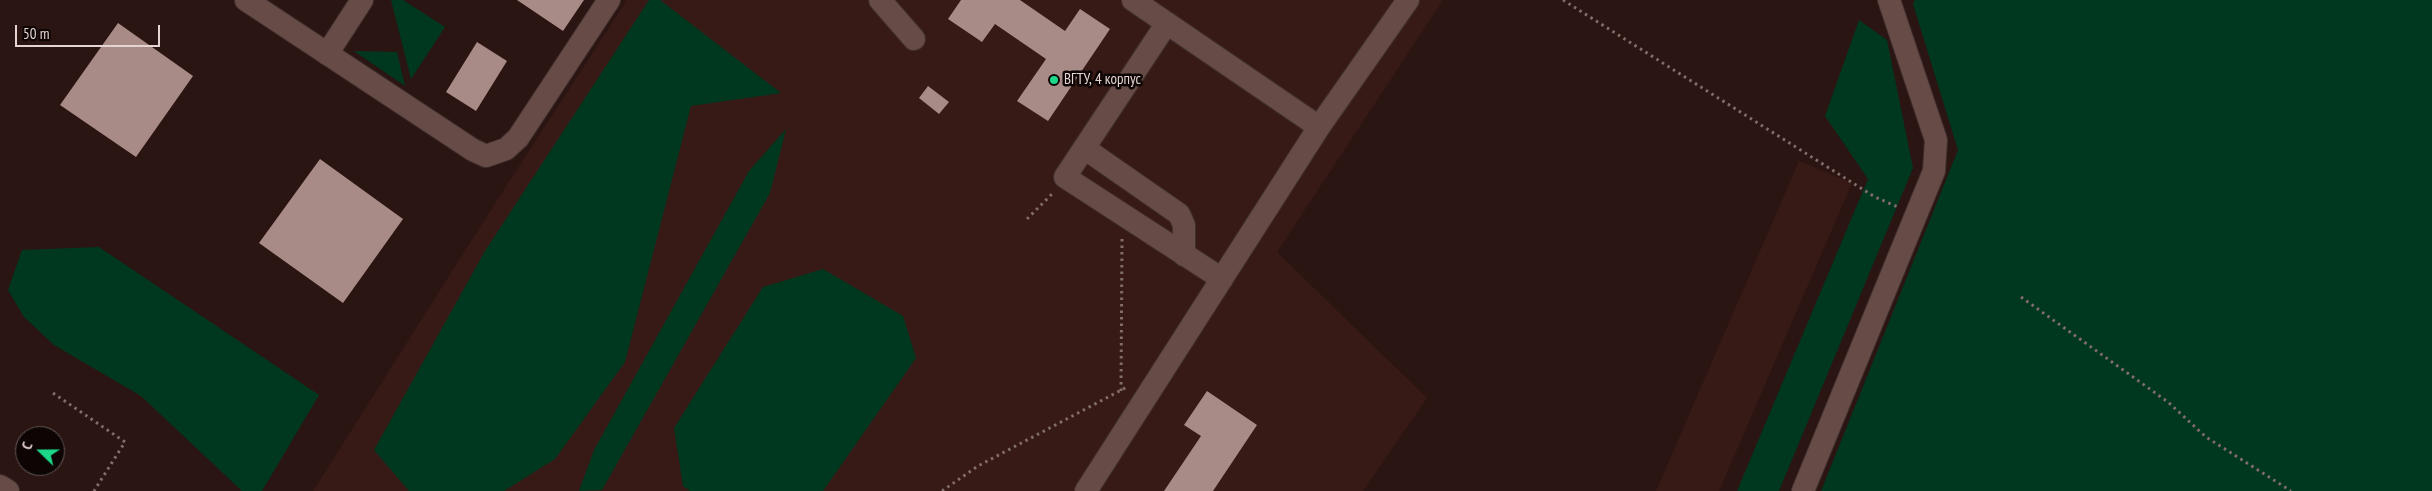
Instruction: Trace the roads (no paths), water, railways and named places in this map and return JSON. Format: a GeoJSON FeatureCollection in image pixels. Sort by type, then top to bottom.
{"type":"FeatureCollection","features":[{"type":"Feature","properties":{"kind":"street"},"geometry":{"type":"LineString","coordinates":[[246,0],[473,150],[486,156],[506,150],[518,138],[609,0]]}},
{"type":"Feature","properties":{"kind":"street"},"geometry":{"type":"LineString","coordinates":[[327,54],[362,0]]}},
{"type":"Feature","properties":{"kind":"street"},"geometry":{"type":"LineString","coordinates":[[880,0],[914,39]]}},
{"type":"Feature","properties":{"kind":"street"},"geometry":{"type":"LineString","coordinates":[[1133,0],[1319,127]]}},
{"type":"Feature","properties":{"kind":"street"},"geometry":{"type":"LineString","coordinates":[[1086,491],[1319,127],[1408,0]]}},
{"type":"Feature","properties":{"kind":"street"},"geometry":{"type":"LineString","coordinates":[[1803,491],[1934,171],[1936,140],[1889,0]]}},
{"type":"Feature","properties":{"kind":"street"},"geometry":{"type":"LineString","coordinates":[[1167,23],[1065,177],[1222,279]]}},
{"type":"Feature","properties":{"kind":"street"},"geometry":{"type":"LineString","coordinates":[[1084,148],[1179,214],[1184,225],[1184,255]]}},
{"type":"Feature","properties":{"kind":"street"},"geometry":{"type":"LineString","coordinates":[[0,486],[8,491]]}},
{"type":"Feature","properties":{"kind":"place","name":"ВГТУ, 4 корпус"},"geometry":{"type":"Point","coordinates":[1054,80]}}]}
